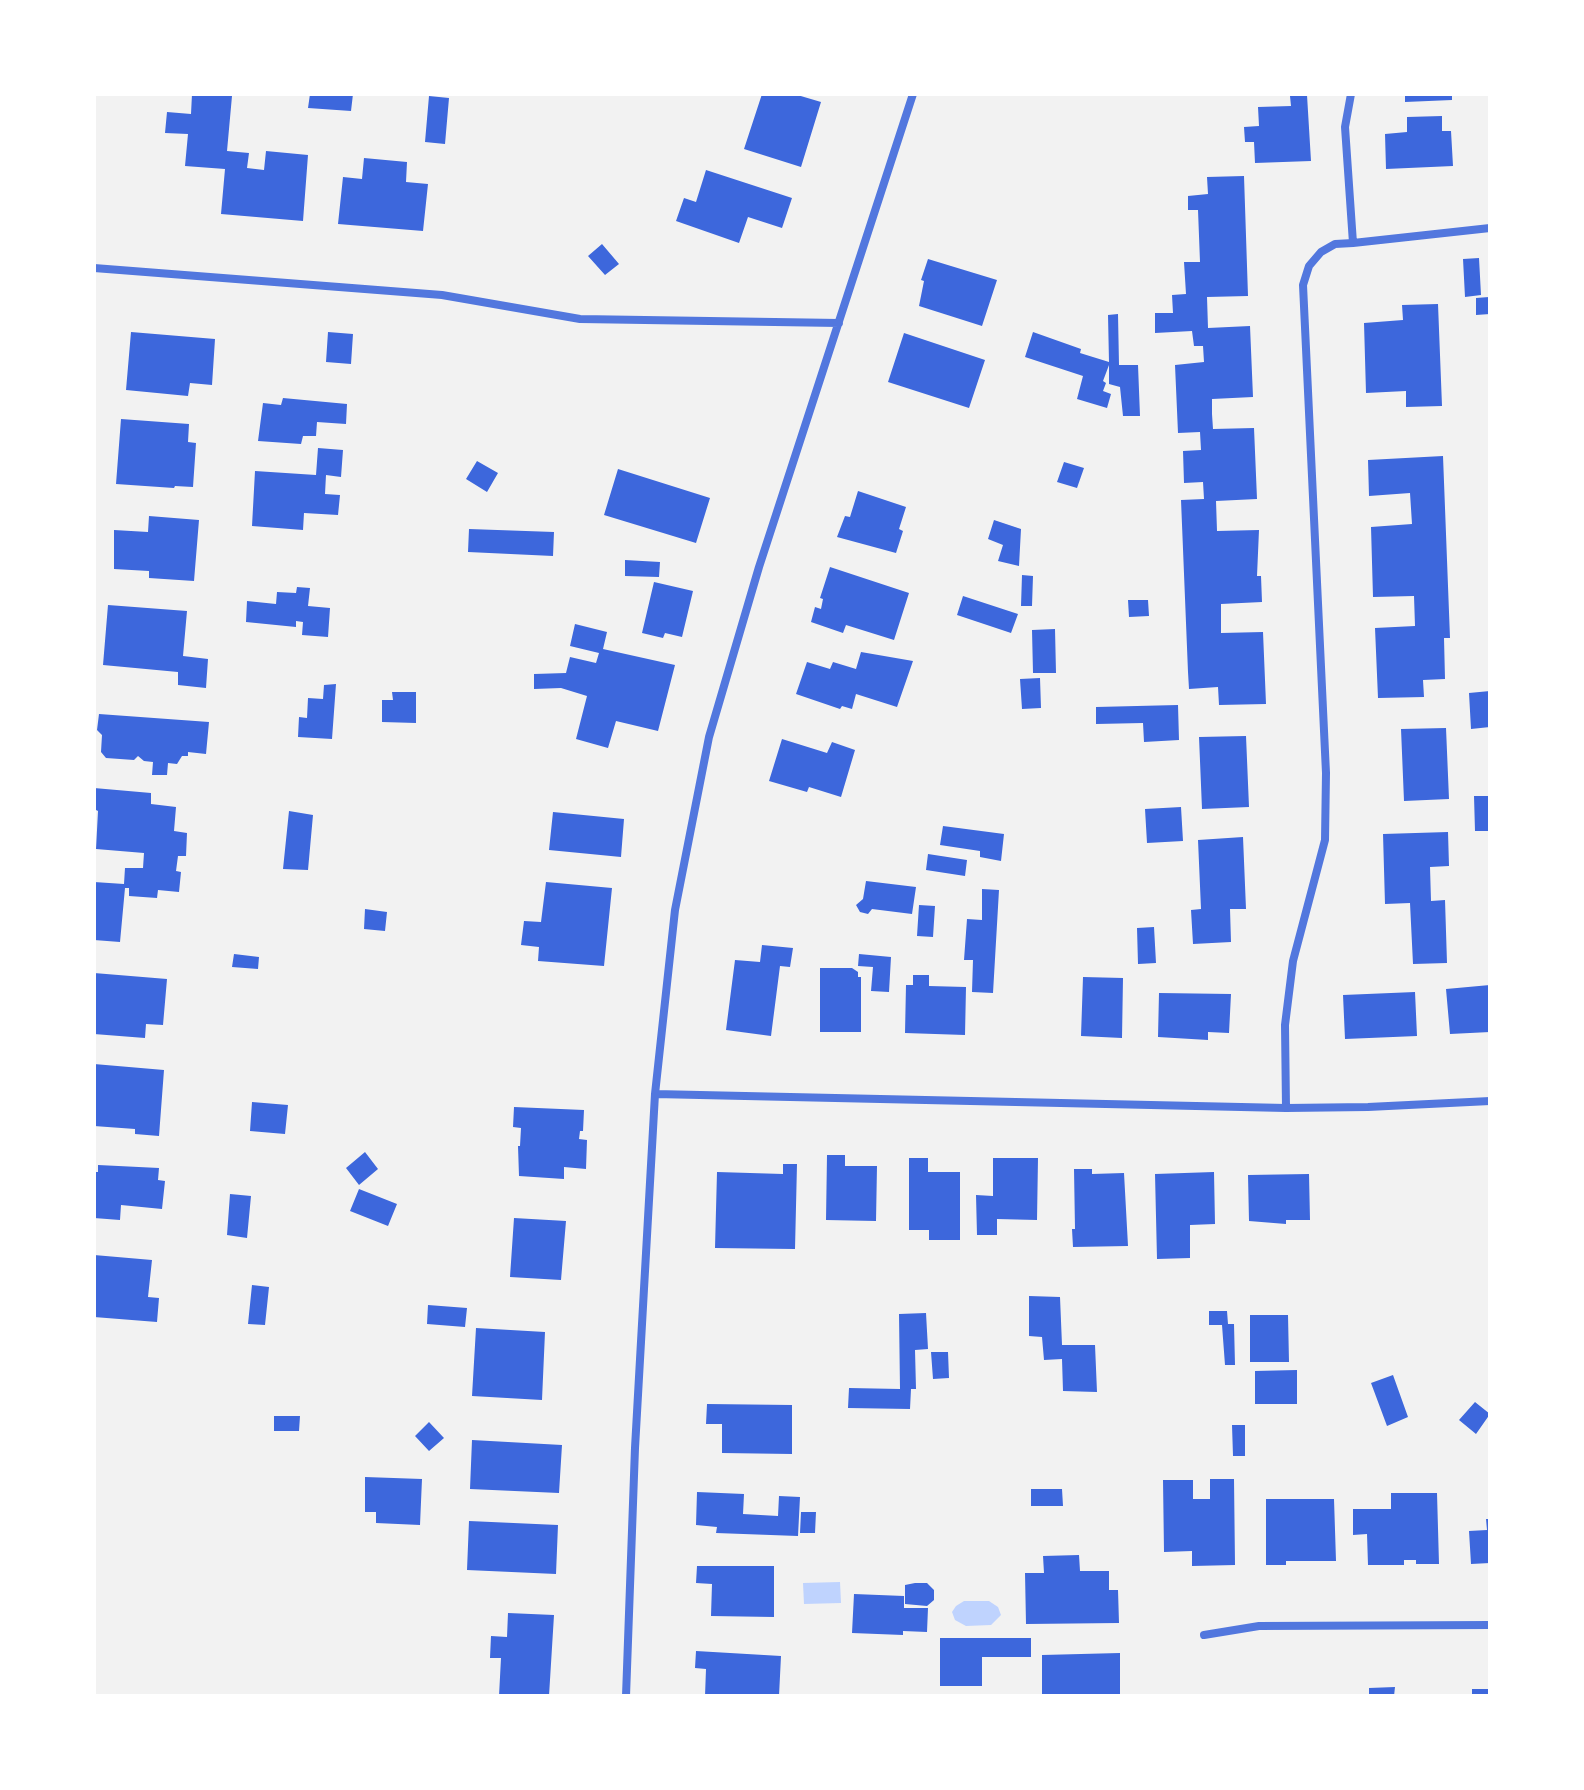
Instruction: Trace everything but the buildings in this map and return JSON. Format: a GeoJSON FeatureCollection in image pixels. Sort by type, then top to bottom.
{"type":"FeatureCollection","features":[{"type":"Feature","properties":{"kind":"street"},"geometry":{"type":"LineString","coordinates":[[626,1696],[635,1448],[655,1094],[675,910],[709,737],[759,567],[913,94]]}},
{"type":"Feature","properties":{"kind":"street"},"geometry":{"type":"LineString","coordinates":[[1351,94],[1345,127],[1353,243]]}},
{"type":"Feature","properties":{"kind":"street"},"geometry":{"type":"LineString","coordinates":[[1286,1108],[1285,1025],[1293,961],[1325,840],[1324,710],[1303,285],[1309,266],[1321,252],[1335,244],[1490,228]]}},
{"type":"Feature","properties":{"kind":"street"},"geometry":{"type":"LineString","coordinates":[[94,268],[442,295],[580,319],[839,323]]}},
{"type":"Feature","properties":{"kind":"street"},"geometry":{"type":"LineString","coordinates":[[655,1094],[1286,1108],[1490,1101]]}},
{"type":"Feature","properties":{"kind":"street"},"geometry":{"type":"LineString","coordinates":[[1204,1635],[1259,1626],[1490,1625]]}},
{"type":"Feature","properties":{"kind":"water"},"geometry":{"type":"Polygon","coordinates":[[[840,1582],[841,1603],[804,1604],[803,1583],[840,1582]]]}},
{"type":"Feature","properties":{"kind":"water"},"geometry":{"type":"Polygon","coordinates":[[[964,1601],[989,1601],[998,1607],[1001,1615],[991,1625],[966,1626],[955,1620],[952,1612],[964,1601]]]}}]}
